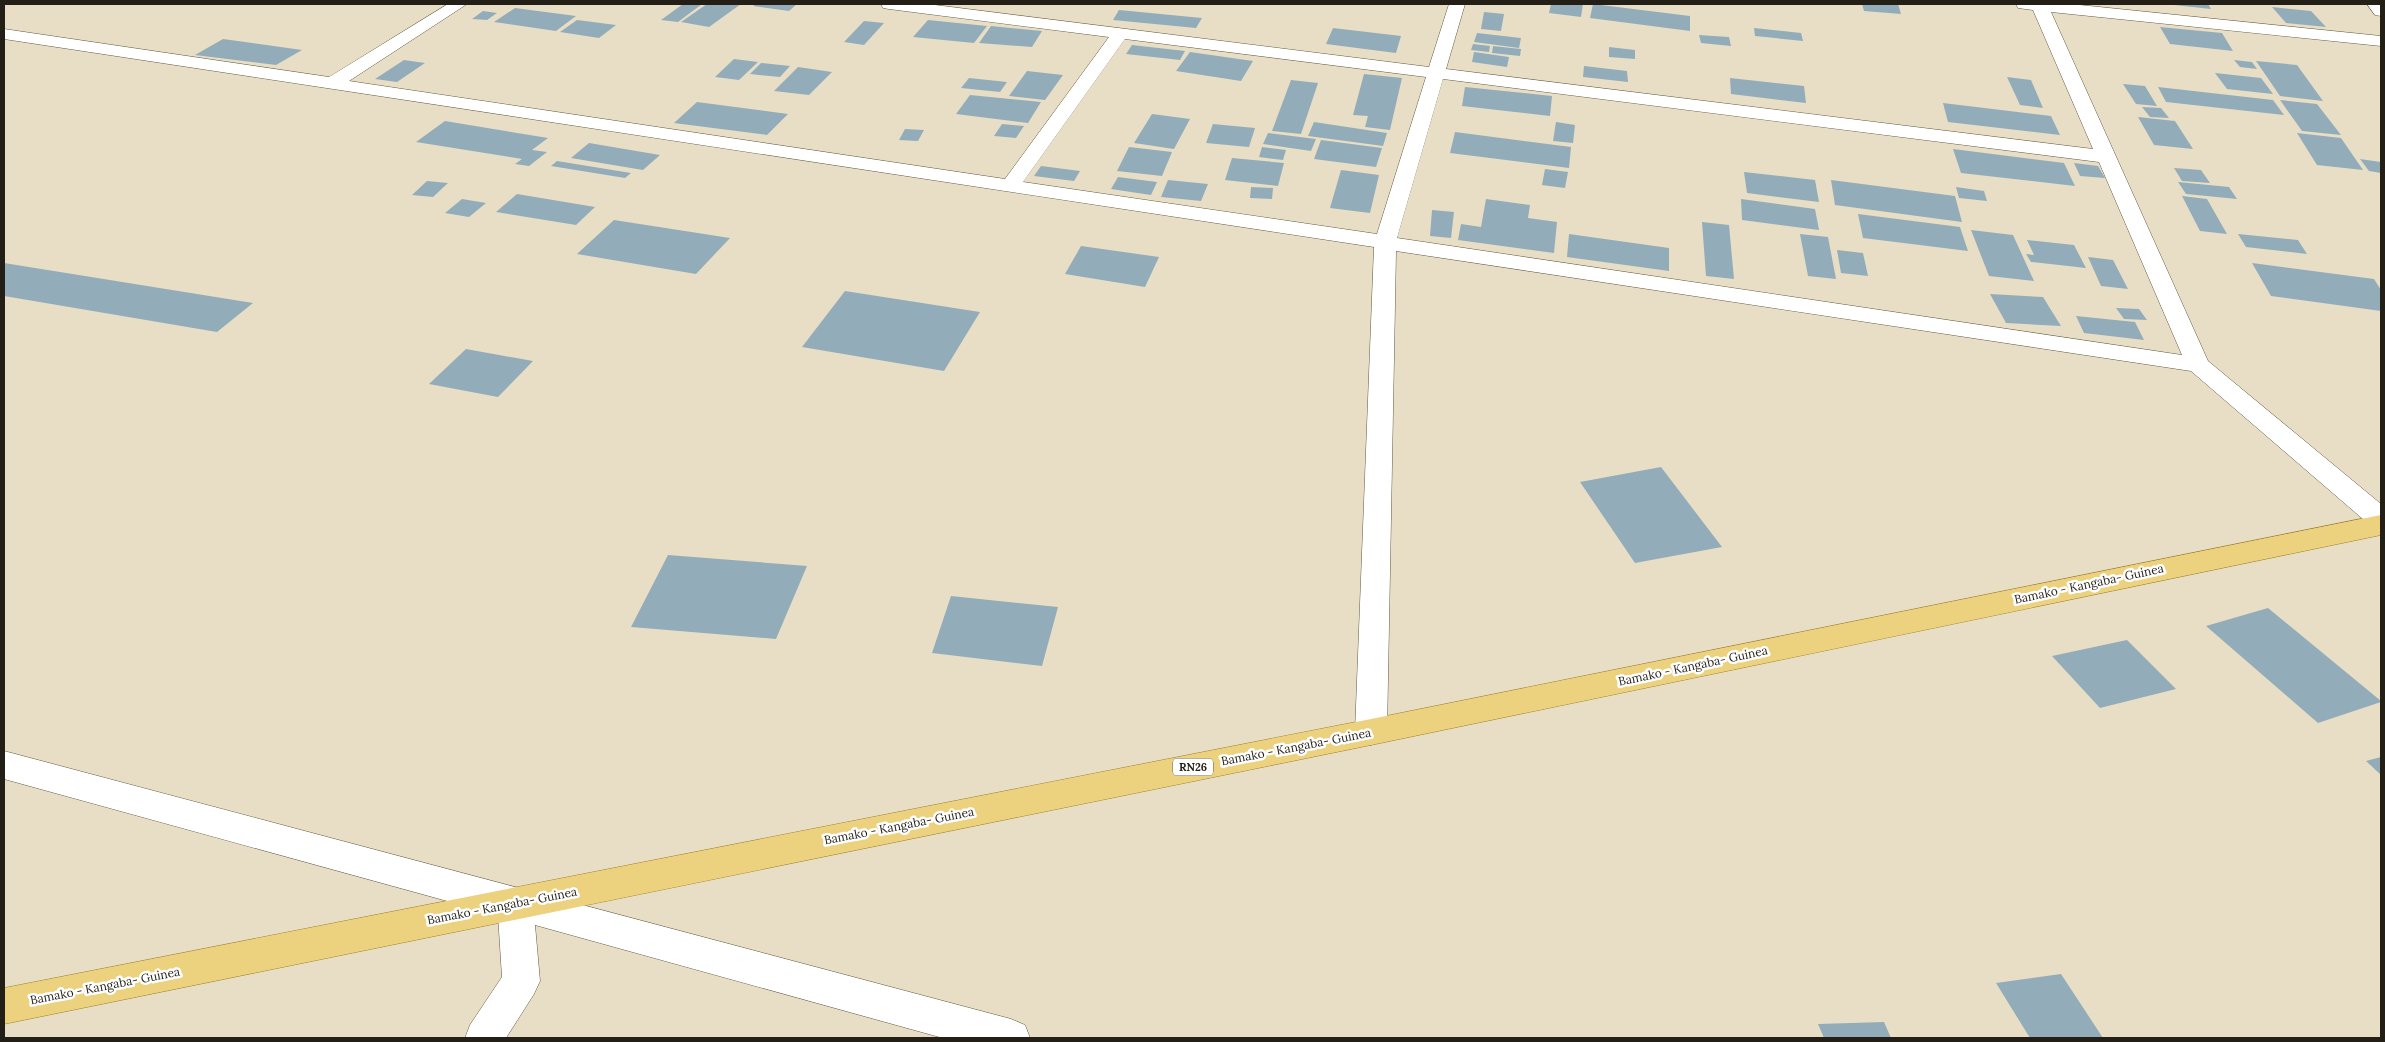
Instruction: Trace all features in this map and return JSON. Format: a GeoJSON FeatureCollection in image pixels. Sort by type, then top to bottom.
{"type":"FeatureCollection","features":[{"type":"Feature","properties":{"kind":"main road","name":"Bamako - Kangaba- Guinea"},"geometry":{"type":"LineString","coordinates":[[4,1006],[1371,732],[2381,524]]}},
{"type":"Feature","properties":{"kind":"street"},"geometry":{"type":"LineString","coordinates":[[332,84],[459,4]]}},
{"type":"Feature","properties":{"kind":"street"},"geometry":{"type":"LineString","coordinates":[[890,4],[2106,157]]}},
{"type":"Feature","properties":{"kind":"street"},"geometry":{"type":"LineString","coordinates":[[1371,732],[1385,242],[1458,4]]}},
{"type":"Feature","properties":{"kind":"street"},"geometry":{"type":"LineString","coordinates":[[2034,4],[2381,41]]}},
{"type":"Feature","properties":{"kind":"street"},"geometry":{"type":"LineString","coordinates":[[2034,4],[2106,157],[2198,365],[2381,519]]}},
{"type":"Feature","properties":{"kind":"street"},"geometry":{"type":"LineString","coordinates":[[2375,4],[2381,11]]}},
{"type":"Feature","properties":{"kind":"street"},"geometry":{"type":"LineString","coordinates":[[1010,186],[1121,33]]}},
{"type":"Feature","properties":{"kind":"street"},"geometry":{"type":"LineString","coordinates":[[4,34],[2198,365]]}},
{"type":"Feature","properties":{"kind":"street"},"geometry":{"type":"LineString","coordinates":[[4,765],[1011,1038]]}},
{"type":"Feature","properties":{"kind":"street"},"geometry":{"type":"LineString","coordinates":[[484,1038],[521,982],[515,904]]}},
{"type":"Feature","properties":{"kind":"building"},"geometry":{"type":"Polygon","coordinates":[[[683,4],[702,4],[678,22],[661,20],[683,4]]]}},
{"type":"Feature","properties":{"kind":"building"},"geometry":{"type":"Polygon","coordinates":[[[707,4],[741,4],[709,27],[681,22],[707,4]]]}},
{"type":"Feature","properties":{"kind":"building"},"geometry":{"type":"Polygon","coordinates":[[[756,4],[797,4],[789,11],[753,6],[756,4]]]}},
{"type":"Feature","properties":{"kind":"building"},"geometry":{"type":"Polygon","coordinates":[[[1551,4],[1583,4],[1581,17],[1549,13],[1551,4]]]}},
{"type":"Feature","properties":{"kind":"building"},"geometry":{"type":"Polygon","coordinates":[[[1593,4],[1690,16],[1690,31],[1590,18],[1593,4]]]}},
{"type":"Feature","properties":{"kind":"building"},"geometry":{"type":"Polygon","coordinates":[[[1862,4],[1898,4],[1901,14],[1864,11],[1862,4]]]}},
{"type":"Feature","properties":{"kind":"building"},"geometry":{"type":"Polygon","coordinates":[[[2208,4],[2211,9],[2174,5],[2208,4]]]}},
{"type":"Feature","properties":{"kind":"building"},"geometry":{"type":"Polygon","coordinates":[[[2272,7],[2311,11],[2326,27],[2286,23],[2272,7]]]}},
{"type":"Feature","properties":{"kind":"building"},"geometry":{"type":"Polygon","coordinates":[[[515,8],[576,16],[556,31],[494,22],[515,8]]]}},
{"type":"Feature","properties":{"kind":"building"},"geometry":{"type":"Polygon","coordinates":[[[1119,10],[1202,18],[1196,28],[1113,20],[1119,10]]]}},
{"type":"Feature","properties":{"kind":"building"},"geometry":{"type":"Polygon","coordinates":[[[483,11],[497,13],[487,20],[472,19],[483,11]]]}},
{"type":"Feature","properties":{"kind":"building"},"geometry":{"type":"Polygon","coordinates":[[[1484,12],[1504,14],[1501,31],[1481,29],[1484,12]]]}},
{"type":"Feature","properties":{"kind":"building"},"geometry":{"type":"Polygon","coordinates":[[[577,20],[616,25],[599,38],[560,32],[577,20]]]}},
{"type":"Feature","properties":{"kind":"building"},"geometry":{"type":"Polygon","coordinates":[[[928,20],[987,26],[974,43],[913,37],[928,20]]]}},
{"type":"Feature","properties":{"kind":"building"},"geometry":{"type":"Polygon","coordinates":[[[864,21],[884,23],[864,45],[844,42],[864,21]]]}},
{"type":"Feature","properties":{"kind":"building"},"geometry":{"type":"Polygon","coordinates":[[[991,26],[1042,31],[1032,47],[979,43],[991,26]]]}},
{"type":"Feature","properties":{"kind":"building"},"geometry":{"type":"Polygon","coordinates":[[[2160,27],[2222,33],[2233,51],[2170,44],[2160,27]]]}},
{"type":"Feature","properties":{"kind":"building"},"geometry":{"type":"Polygon","coordinates":[[[1333,28],[1401,36],[1396,53],[1326,44],[1333,28]]]}},
{"type":"Feature","properties":{"kind":"building"},"geometry":{"type":"Polygon","coordinates":[[[1754,28],[1801,33],[1803,41],[1755,36],[1754,28]]]}},
{"type":"Feature","properties":{"kind":"building"},"geometry":{"type":"Polygon","coordinates":[[[1477,33],[1521,38],[1519,48],[1474,42],[1477,33]]]}},
{"type":"Feature","properties":{"kind":"building"},"geometry":{"type":"Polygon","coordinates":[[[1699,35],[1729,37],[1731,46],[1701,43],[1699,35]]]}},
{"type":"Feature","properties":{"kind":"building"},"geometry":{"type":"Polygon","coordinates":[[[223,39],[302,50],[276,65],[195,55],[223,39]]]}},
{"type":"Feature","properties":{"kind":"building"},"geometry":{"type":"Polygon","coordinates":[[[1473,44],[1490,46],[1489,52],[1471,50],[1473,44]]]}},
{"type":"Feature","properties":{"kind":"building"},"geometry":{"type":"Polygon","coordinates":[[[1132,45],[1185,51],[1180,60],[1126,54],[1132,45]]]}},
{"type":"Feature","properties":{"kind":"building"},"geometry":{"type":"Polygon","coordinates":[[[1493,46],[1521,49],[1520,56],[1492,53],[1493,46]]]}},
{"type":"Feature","properties":{"kind":"building"},"geometry":{"type":"Polygon","coordinates":[[[1609,47],[1635,50],[1635,59],[1609,57],[1609,47]]]}},
{"type":"Feature","properties":{"kind":"building"},"geometry":{"type":"Polygon","coordinates":[[[1190,52],[1253,61],[1241,81],[1176,71],[1190,52]]]}},
{"type":"Feature","properties":{"kind":"building"},"geometry":{"type":"Polygon","coordinates":[[[1474,52],[1509,57],[1507,67],[1472,62],[1474,52]]]}},
{"type":"Feature","properties":{"kind":"building"},"geometry":{"type":"Polygon","coordinates":[[[734,59],[758,62],[739,80],[715,77],[734,59]]]}},
{"type":"Feature","properties":{"kind":"building"},"geometry":{"type":"Polygon","coordinates":[[[404,60],[425,63],[397,82],[375,79],[404,60]]]}},
{"type":"Feature","properties":{"kind":"building"},"geometry":{"type":"Polygon","coordinates":[[[2234,60],[2252,62],[2257,69],[2240,67],[2234,60]]]}},
{"type":"Feature","properties":{"kind":"building"},"geometry":{"type":"Polygon","coordinates":[[[2256,61],[2297,65],[2323,101],[2280,96],[2256,61]]]}},
{"type":"Feature","properties":{"kind":"building"},"geometry":{"type":"Polygon","coordinates":[[[761,63],[790,66],[780,77],[750,74],[761,63]]]}},
{"type":"Feature","properties":{"kind":"building"},"geometry":{"type":"Polygon","coordinates":[[[1584,66],[1627,71],[1628,82],[1583,77],[1584,66]]]}},
{"type":"Feature","properties":{"kind":"building"},"geometry":{"type":"Polygon","coordinates":[[[798,67],[832,72],[809,95],[774,91],[798,67]]]}},
{"type":"Feature","properties":{"kind":"building"},"geometry":{"type":"Polygon","coordinates":[[[1027,71],[1063,75],[1045,100],[1009,96],[1027,71]]]}},
{"type":"Feature","properties":{"kind":"building"},"geometry":{"type":"Polygon","coordinates":[[[2215,73],[2261,78],[2273,94],[2227,89],[2215,73]]]}},
{"type":"Feature","properties":{"kind":"building"},"geometry":{"type":"Polygon","coordinates":[[[1364,74],[1402,78],[1390,130],[1365,127],[1368,116],[1353,115],[1364,74]]]}},
{"type":"Feature","properties":{"kind":"building"},"geometry":{"type":"Polygon","coordinates":[[[2007,77],[2031,80],[2043,108],[2020,105],[2007,77]]]}},
{"type":"Feature","properties":{"kind":"building"},"geometry":{"type":"Polygon","coordinates":[[[969,78],[1007,82],[1000,92],[961,88],[969,78]]]}},
{"type":"Feature","properties":{"kind":"building"},"geometry":{"type":"Polygon","coordinates":[[[1730,78],[1804,86],[1806,103],[1731,94],[1730,78]]]}},
{"type":"Feature","properties":{"kind":"building"},"geometry":{"type":"Polygon","coordinates":[[[1291,80],[1318,83],[1301,134],[1272,131],[1291,80]]]}},
{"type":"Feature","properties":{"kind":"building"},"geometry":{"type":"Polygon","coordinates":[[[2123,84],[2145,86],[2157,106],[2136,104],[2123,84]]]}},
{"type":"Feature","properties":{"kind":"building"},"geometry":{"type":"Polygon","coordinates":[[[1465,87],[1552,96],[1550,116],[1462,106],[1465,87]]]}},
{"type":"Feature","properties":{"kind":"building"},"geometry":{"type":"Polygon","coordinates":[[[2158,87],[2273,100],[2284,115],[2166,102],[2158,87]]]}},
{"type":"Feature","properties":{"kind":"building"},"geometry":{"type":"Polygon","coordinates":[[[970,95],[1041,102],[1028,123],[956,114],[970,95]]]}},
{"type":"Feature","properties":{"kind":"building"},"geometry":{"type":"Polygon","coordinates":[[[2280,100],[2317,104],[2341,135],[2302,131],[2280,100]]]}},
{"type":"Feature","properties":{"kind":"building"},"geometry":{"type":"Polygon","coordinates":[[[697,102],[788,114],[767,135],[674,123],[697,102]]]}},
{"type":"Feature","properties":{"kind":"building"},"geometry":{"type":"Polygon","coordinates":[[[1943,103],[2051,116],[2060,135],[1948,122],[1943,103]]]}},
{"type":"Feature","properties":{"kind":"building"},"geometry":{"type":"Polygon","coordinates":[[[2142,107],[2161,108],[2169,118],[2150,117],[2142,107]]]}},
{"type":"Feature","properties":{"kind":"building"},"geometry":{"type":"Polygon","coordinates":[[[1152,114],[1190,119],[1174,149],[1134,143],[1152,114]]]}},
{"type":"Feature","properties":{"kind":"building"},"geometry":{"type":"Polygon","coordinates":[[[2138,117],[2175,121],[2193,149],[2154,145],[2138,117]]]}},
{"type":"Feature","properties":{"kind":"building"},"geometry":{"type":"Polygon","coordinates":[[[445,121],[548,138],[532,150],[547,152],[529,166],[515,164],[522,159],[416,142],[445,121]]]}},
{"type":"Feature","properties":{"kind":"building"},"geometry":{"type":"Polygon","coordinates":[[[1314,122],[1387,133],[1383,146],[1308,136],[1314,122]]]}},
{"type":"Feature","properties":{"kind":"building"},"geometry":{"type":"Polygon","coordinates":[[[1556,122],[1575,125],[1573,143],[1553,141],[1556,122]]]}},
{"type":"Feature","properties":{"kind":"building"},"geometry":{"type":"Polygon","coordinates":[[[1002,124],[1024,126],[1016,138],[994,136],[1002,124]]]}},
{"type":"Feature","properties":{"kind":"building"},"geometry":{"type":"Polygon","coordinates":[[[1213,124],[1255,128],[1249,147],[1206,143],[1213,124]]]}},
{"type":"Feature","properties":{"kind":"building"},"geometry":{"type":"Polygon","coordinates":[[[905,129],[924,130],[918,141],[899,140],[905,129]]]}},
{"type":"Feature","properties":{"kind":"building"},"geometry":{"type":"Polygon","coordinates":[[[1455,132],[1571,147],[1569,168],[1450,153],[1455,132]]]}},
{"type":"Feature","properties":{"kind":"building"},"geometry":{"type":"Polygon","coordinates":[[[1268,133],[1316,139],[1311,151],[1263,144],[1268,133]]]}},
{"type":"Feature","properties":{"kind":"building"},"geometry":{"type":"Polygon","coordinates":[[[2297,133],[2341,138],[2363,170],[2317,165],[2297,133]]]}},
{"type":"Feature","properties":{"kind":"building"},"geometry":{"type":"Polygon","coordinates":[[[1321,140],[1382,148],[1376,167],[1314,159],[1321,140]]]}},
{"type":"Feature","properties":{"kind":"building"},"geometry":{"type":"Polygon","coordinates":[[[589,143],[660,155],[643,170],[571,158],[589,143]]]}},
{"type":"Feature","properties":{"kind":"building"},"geometry":{"type":"Polygon","coordinates":[[[1129,147],[1172,152],[1162,176],[1117,171],[1129,147]]]}},
{"type":"Feature","properties":{"kind":"building"},"geometry":{"type":"Polygon","coordinates":[[[1262,147],[1286,150],[1283,160],[1259,157],[1262,147]]]}},
{"type":"Feature","properties":{"kind":"building"},"geometry":{"type":"Polygon","coordinates":[[[1953,149],[2064,163],[2075,186],[1961,173],[1953,149]]]}},
{"type":"Feature","properties":{"kind":"building"},"geometry":{"type":"Polygon","coordinates":[[[1232,158],[1284,163],[1278,186],[1225,180],[1232,158]]]}},
{"type":"Feature","properties":{"kind":"building"},"geometry":{"type":"Polygon","coordinates":[[[2360,159],[2381,162],[2381,173],[2369,171],[2360,159]]]}},
{"type":"Feature","properties":{"kind":"building"},"geometry":{"type":"Polygon","coordinates":[[[557,161],[631,173],[625,178],[551,166],[557,161]]]}},
{"type":"Feature","properties":{"kind":"building"},"geometry":{"type":"Polygon","coordinates":[[[2074,163],[2098,166],[2105,178],[2080,176],[2074,163]]]}},
{"type":"Feature","properties":{"kind":"building"},"geometry":{"type":"Polygon","coordinates":[[[1041,166],[1080,171],[1074,181],[1034,176],[1041,166]]]}},
{"type":"Feature","properties":{"kind":"building"},"geometry":{"type":"Polygon","coordinates":[[[2174,168],[2201,170],[2210,183],[2182,181],[2174,168]]]}},
{"type":"Feature","properties":{"kind":"building"},"geometry":{"type":"Polygon","coordinates":[[[1545,169],[1568,172],[1565,188],[1542,185],[1545,169]]]}},
{"type":"Feature","properties":{"kind":"building"},"geometry":{"type":"Polygon","coordinates":[[[1341,170],[1379,175],[1370,213],[1330,208],[1341,170]]]}},
{"type":"Feature","properties":{"kind":"building"},"geometry":{"type":"Polygon","coordinates":[[[1744,172],[1815,180],[1819,202],[1747,193],[1744,172]]]}},
{"type":"Feature","properties":{"kind":"building"},"geometry":{"type":"Polygon","coordinates":[[[1118,177],[1157,182],[1151,195],[1111,189],[1118,177]]]}},
{"type":"Feature","properties":{"kind":"building"},"geometry":{"type":"Polygon","coordinates":[[[1168,180],[1208,184],[1201,201],[1161,197],[1168,180]]]}},
{"type":"Feature","properties":{"kind":"building"},"geometry":{"type":"Polygon","coordinates":[[[1831,180],[1955,196],[1962,222],[1835,205],[1831,180]]]}},
{"type":"Feature","properties":{"kind":"building"},"geometry":{"type":"Polygon","coordinates":[[[427,181],[448,183],[433,197],[412,195],[427,181]]]}},
{"type":"Feature","properties":{"kind":"building"},"geometry":{"type":"Polygon","coordinates":[[[2178,182],[2229,187],[2237,199],[2186,194],[2178,182]]]}},
{"type":"Feature","properties":{"kind":"building"},"geometry":{"type":"Polygon","coordinates":[[[1251,187],[1273,188],[1272,199],[1250,198],[1251,187]]]}},
{"type":"Feature","properties":{"kind":"building"},"geometry":{"type":"Polygon","coordinates":[[[1956,187],[1984,191],[1987,201],[1959,198],[1956,187]]]}},
{"type":"Feature","properties":{"kind":"building"},"geometry":{"type":"Polygon","coordinates":[[[517,194],[595,207],[576,225],[496,212],[517,194]]]}},
{"type":"Feature","properties":{"kind":"building"},"geometry":{"type":"Polygon","coordinates":[[[2182,196],[2207,199],[2227,234],[2200,231],[2182,196]]]}},
{"type":"Feature","properties":{"kind":"building"},"geometry":{"type":"Polygon","coordinates":[[[462,199],[486,203],[469,217],[445,213],[462,199]]]}},
{"type":"Feature","properties":{"kind":"building"},"geometry":{"type":"Polygon","coordinates":[[[1486,199],[1530,205],[1528,218],[1557,222],[1554,253],[1458,240],[1461,224],[1481,227],[1486,199]]]}},
{"type":"Feature","properties":{"kind":"building"},"geometry":{"type":"Polygon","coordinates":[[[1741,199],[1815,209],[1819,230],[1742,220],[1741,199]]]}},
{"type":"Feature","properties":{"kind":"building"},"geometry":{"type":"Polygon","coordinates":[[[1432,210],[1454,212],[1451,238],[1430,236],[1432,210]]]}},
{"type":"Feature","properties":{"kind":"building"},"geometry":{"type":"Polygon","coordinates":[[[1858,214],[1960,227],[1968,251],[1863,238],[1858,214]]]}},
{"type":"Feature","properties":{"kind":"building"},"geometry":{"type":"Polygon","coordinates":[[[614,220],[730,238],[696,274],[577,254],[614,220]]]}},
{"type":"Feature","properties":{"kind":"building"},"geometry":{"type":"Polygon","coordinates":[[[1702,222],[1729,225],[1734,279],[1706,276],[1702,222]]]}},
{"type":"Feature","properties":{"kind":"building"},"geometry":{"type":"Polygon","coordinates":[[[1971,230],[2013,235],[2034,281],[1989,276],[1971,230]]]}},
{"type":"Feature","properties":{"kind":"building"},"geometry":{"type":"Polygon","coordinates":[[[1569,234],[1669,248],[1669,271],[1567,257],[1569,234]]]}},
{"type":"Feature","properties":{"kind":"building"},"geometry":{"type":"Polygon","coordinates":[[[1800,234],[1828,237],[1836,279],[1808,276],[1800,234]]]}},
{"type":"Feature","properties":{"kind":"building"},"geometry":{"type":"Polygon","coordinates":[[[2238,234],[2298,240],[2307,254],[2246,247],[2238,234]]]}},
{"type":"Feature","properties":{"kind":"building"},"geometry":{"type":"Polygon","coordinates":[[[2027,240],[2074,245],[2086,268],[2031,262],[2026,254],[2034,255],[2027,240]]]}},
{"type":"Feature","properties":{"kind":"building"},"geometry":{"type":"Polygon","coordinates":[[[1081,246],[1159,257],[1145,287],[1065,274],[1081,246]]]}},
{"type":"Feature","properties":{"kind":"building"},"geometry":{"type":"Polygon","coordinates":[[[1837,250],[1863,253],[1868,276],[1841,273],[1837,250]]]}},
{"type":"Feature","properties":{"kind":"building"},"geometry":{"type":"Polygon","coordinates":[[[2088,257],[2113,260],[2128,289],[2101,286],[2088,257]]]}},
{"type":"Feature","properties":{"kind":"building"},"geometry":{"type":"Polygon","coordinates":[[[4,263],[253,303],[217,332],[4,296],[4,263]]]}},
{"type":"Feature","properties":{"kind":"building"},"geometry":{"type":"Polygon","coordinates":[[[2252,263],[2374,279],[2381,290],[2381,311],[2271,296],[2252,263]]]}},
{"type":"Feature","properties":{"kind":"building"},"geometry":{"type":"Polygon","coordinates":[[[845,291],[980,312],[944,371],[802,347],[845,291]]]}},
{"type":"Feature","properties":{"kind":"building"},"geometry":{"type":"Polygon","coordinates":[[[1990,294],[2043,297],[2061,326],[2006,323],[1990,294]]]}},
{"type":"Feature","properties":{"kind":"building"},"geometry":{"type":"Polygon","coordinates":[[[2116,308],[2139,309],[2147,320],[2124,319],[2116,308]]]}},
{"type":"Feature","properties":{"kind":"building"},"geometry":{"type":"Polygon","coordinates":[[[2076,316],[2135,322],[2144,340],[2084,333],[2076,316]]]}},
{"type":"Feature","properties":{"kind":"building"},"geometry":{"type":"Polygon","coordinates":[[[466,349],[533,361],[498,397],[429,384],[466,349]]]}},
{"type":"Feature","properties":{"kind":"building"},"geometry":{"type":"Polygon","coordinates":[[[1661,467],[1722,547],[1635,563],[1580,482],[1661,467]]]}},
{"type":"Feature","properties":{"kind":"building"},"geometry":{"type":"Polygon","coordinates":[[[668,555],[807,566],[776,639],[631,627],[668,555]]]}},
{"type":"Feature","properties":{"kind":"building"},"geometry":{"type":"Polygon","coordinates":[[[951,596],[1058,607],[1042,666],[932,653],[951,596]]]}},
{"type":"Feature","properties":{"kind":"building"},"geometry":{"type":"Polygon","coordinates":[[[2268,608],[2381,702],[2318,723],[2206,626],[2268,608]]]}},
{"type":"Feature","properties":{"kind":"building"},"geometry":{"type":"Polygon","coordinates":[[[2127,640],[2176,689],[2100,708],[2052,656],[2127,640]]]}},
{"type":"Feature","properties":{"kind":"building"},"geometry":{"type":"Polygon","coordinates":[[[2381,757],[2381,775],[2366,761],[2381,757]]]}},
{"type":"Feature","properties":{"kind":"building"},"geometry":{"type":"Polygon","coordinates":[[[2061,974],[2103,1038],[2030,1038],[1996,983],[2061,974]]]}},
{"type":"Feature","properties":{"kind":"building"},"geometry":{"type":"Polygon","coordinates":[[[1884,1022],[1891,1038],[1824,1038],[1818,1024],[1884,1022]]]}}]}
